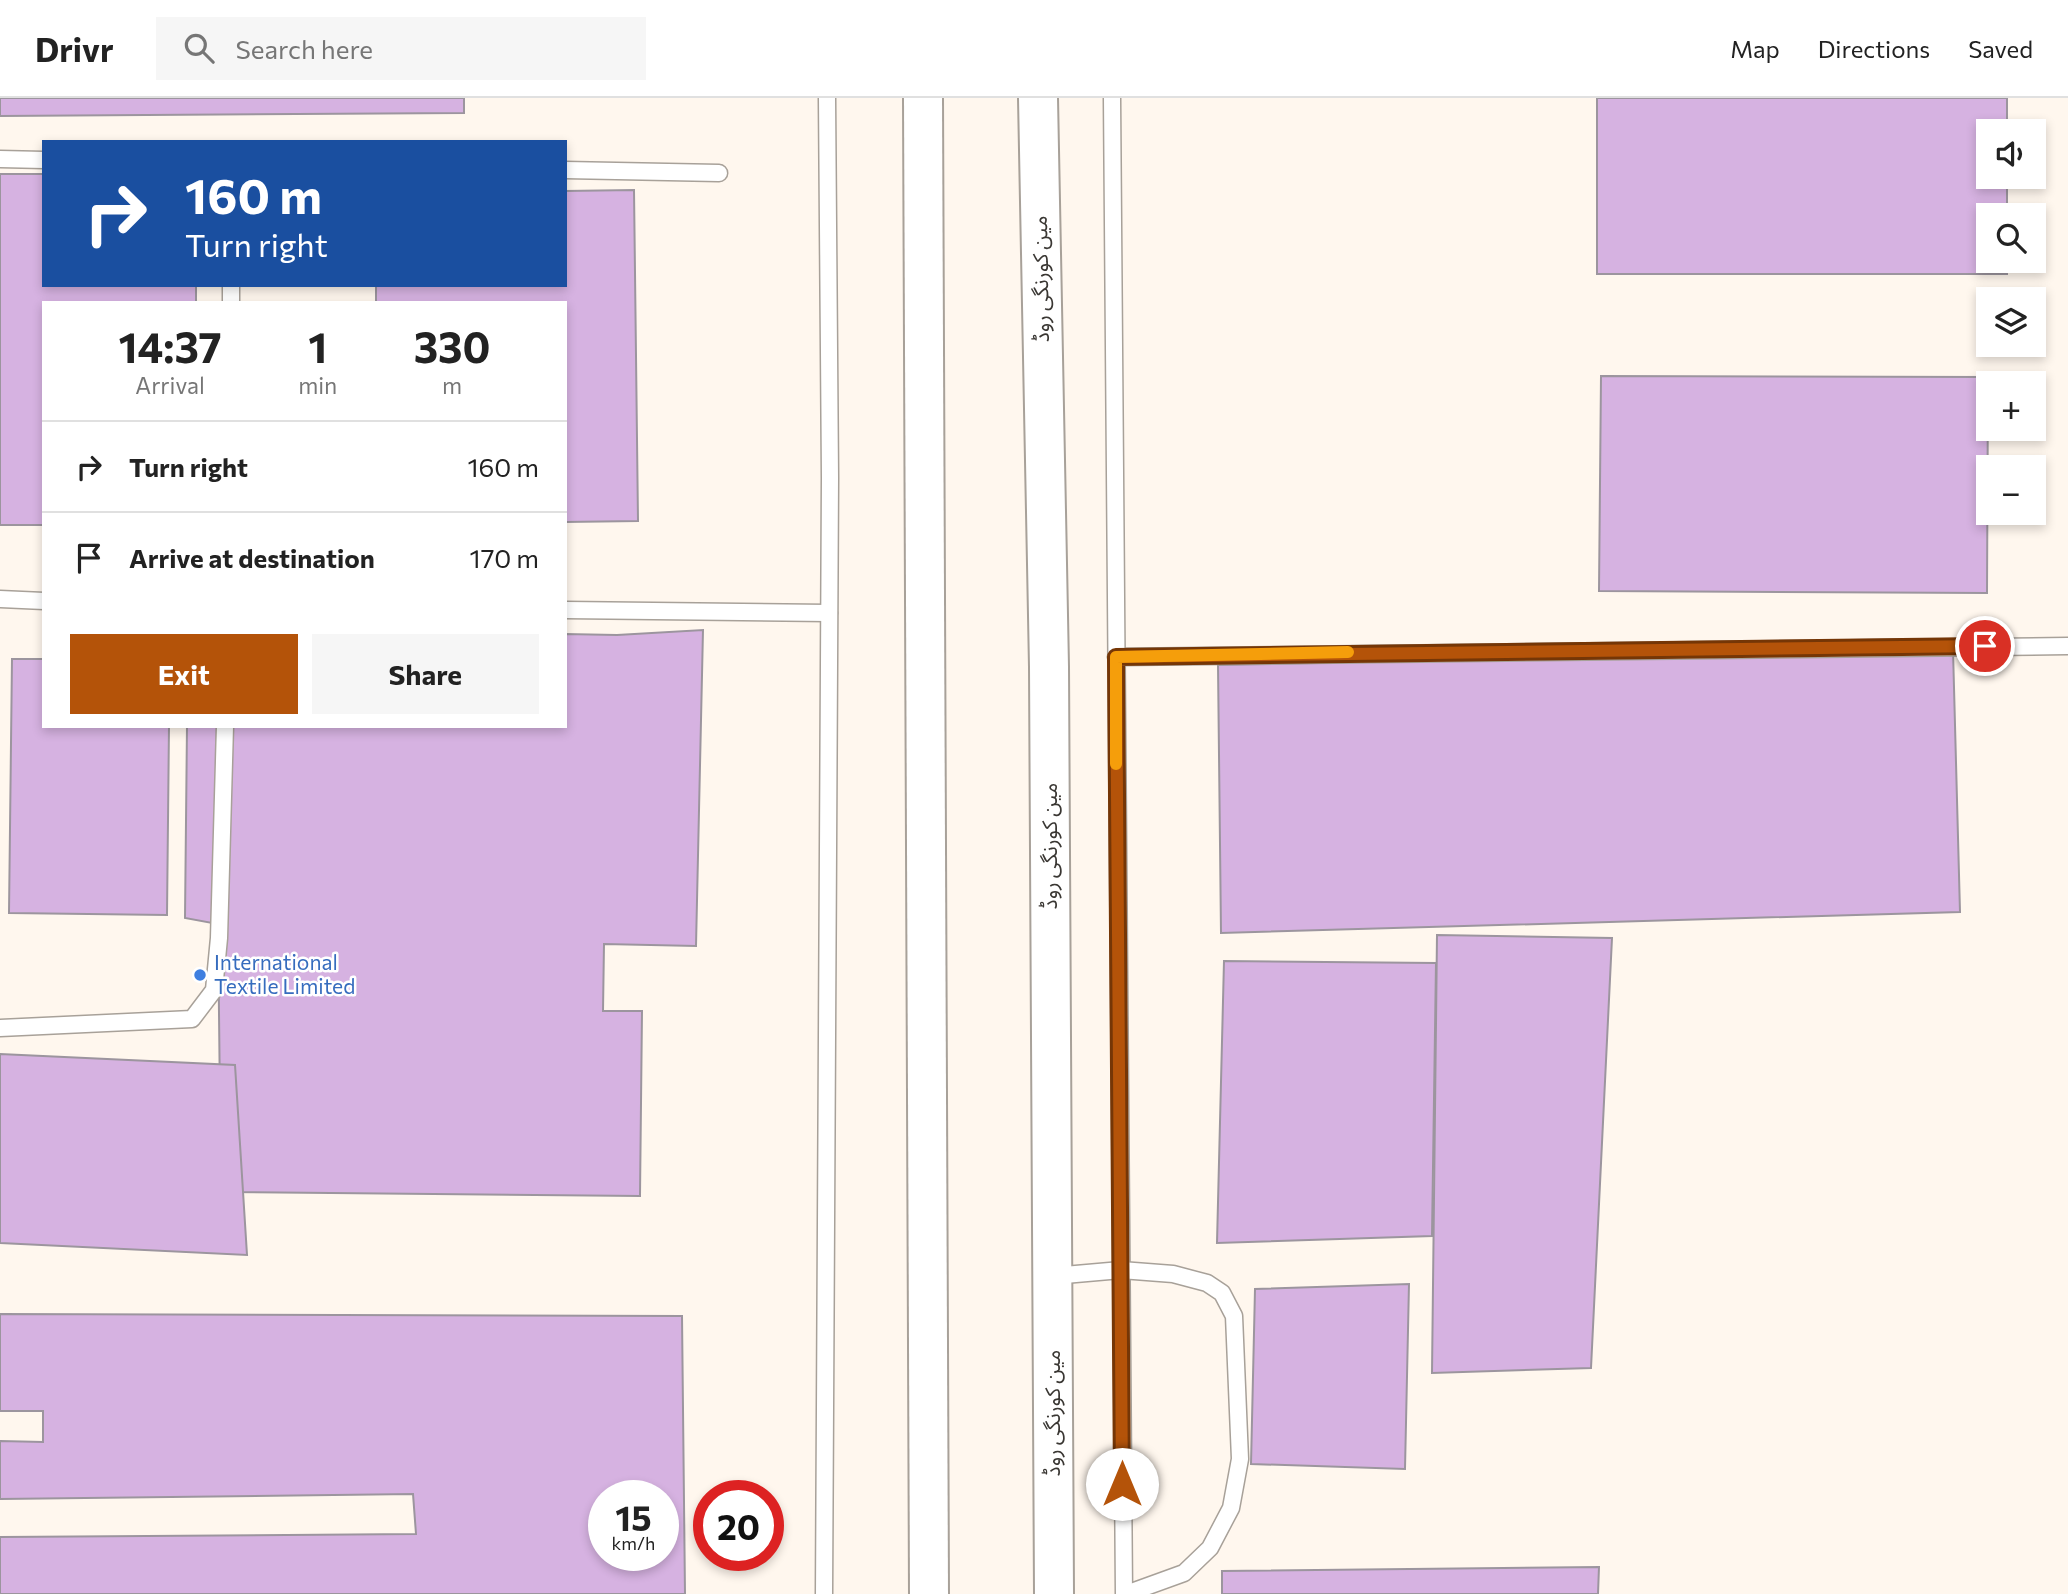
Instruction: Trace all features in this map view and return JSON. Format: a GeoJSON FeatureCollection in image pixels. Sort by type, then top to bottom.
{"type":"FeatureCollection","features":[{"type":"Feature","properties":{"kind":"main road"},"geometry":{"type":"LineString","coordinates":[[923,98],[929,1594]]}},
{"type":"Feature","properties":{"kind":"main road","name":"مین کورنگی روڈ"},"geometry":{"type":"LineString","coordinates":[[1038,98],[1049,667],[1054,1594]]}},
{"type":"Feature","properties":{"kind":"lane"},"geometry":{"type":"LineString","coordinates":[[824,1594],[829,613],[827,98]]}},
{"type":"Feature","properties":{"kind":"lane"},"geometry":{"type":"LineString","coordinates":[[1053,1276],[1121,1270],[1173,1274],[1207,1283],[1222,1293],[1234,1316],[1240,1459],[1231,1508],[1210,1548],[1184,1573],[1125,1594],[1121,1270],[1112,98]]}},
{"type":"Feature","properties":{"kind":"lane"},"geometry":{"type":"LineString","coordinates":[[0,159],[42,160]]}},
{"type":"Feature","properties":{"kind":"lane"},"geometry":{"type":"LineString","coordinates":[[567,170],[719,173]]}},
{"type":"Feature","properties":{"kind":"lane"},"geometry":{"type":"LineString","coordinates":[[0,599],[42,601]]}},
{"type":"Feature","properties":{"kind":"lane"},"geometry":{"type":"LineString","coordinates":[[567,610],[829,613]]}},
{"type":"Feature","properties":{"kind":"lane"},"geometry":{"type":"LineString","coordinates":[[1116,657],[2068,646]]}},
{"type":"Feature","properties":{"kind":"lane"},"geometry":{"type":"LineString","coordinates":[[0,1028],[192,1020],[214,990],[219,938],[225,728]]}},
{"type":"Feature","properties":{"kind":"building"},"geometry":{"type":"Polygon","coordinates":[[[0,98],[464,98],[464,113],[0,116],[0,98]]]}},
{"type":"Feature","properties":{"kind":"building"},"geometry":{"type":"Polygon","coordinates":[[[1597,98],[2007,98],[2007,119],[1976,119],[1976,189],[2007,189],[2007,203],[1976,203],[1976,273],[2007,274],[1597,274],[1597,98]]]}},
{"type":"Feature","properties":{"kind":"building"},"geometry":{"type":"Polygon","coordinates":[[[0,174],[42,174],[42,287],[196,287],[196,301],[42,301],[42,525],[0,525],[0,174]]]}},
{"type":"Feature","properties":{"kind":"building"},"geometry":{"type":"Polygon","coordinates":[[[634,190],[638,521],[567,522],[567,301],[376,301],[376,287],[567,287],[567,191],[634,190]]]}},
{"type":"Feature","properties":{"kind":"building"},"geometry":{"type":"Polygon","coordinates":[[[1601,376],[1976,377],[1976,441],[1988,441],[1988,455],[1976,455],[1976,525],[1987,525],[1987,593],[1599,591],[1601,376]]]}},
{"type":"Feature","properties":{"kind":"building"},"geometry":{"type":"Polygon","coordinates":[[[703,630],[696,946],[604,944],[603,1011],[642,1011],[640,1196],[221,1192],[218,924],[185,918],[187,728],[567,728],[567,634],[617,635],[703,630]]]}},
{"type":"Feature","properties":{"kind":"building"},"geometry":{"type":"Polygon","coordinates":[[[1953,650],[1960,912],[1221,933],[1218,665],[1953,650]]]}},
{"type":"Feature","properties":{"kind":"building"},"geometry":{"type":"Polygon","coordinates":[[[12,659],[42,659],[42,728],[169,728],[167,915],[9,913],[12,659]]]}},
{"type":"Feature","properties":{"kind":"building"},"geometry":{"type":"Polygon","coordinates":[[[1437,935],[1612,938],[1591,1368],[1432,1373],[1437,935]]]}},
{"type":"Feature","properties":{"kind":"building"},"geometry":{"type":"Polygon","coordinates":[[[1224,961],[1436,963],[1432,1236],[1217,1243],[1224,961]]]}},
{"type":"Feature","properties":{"kind":"building"},"geometry":{"type":"Polygon","coordinates":[[[0,1054],[235,1065],[247,1255],[0,1243],[0,1054]]]}},
{"type":"Feature","properties":{"kind":"building"},"geometry":{"type":"Polygon","coordinates":[[[1409,1284],[1405,1469],[1251,1464],[1255,1289],[1409,1284]]]}},
{"type":"Feature","properties":{"kind":"building"},"geometry":{"type":"Polygon","coordinates":[[[0,1314],[682,1316],[685,1594],[0,1594],[0,1537],[416,1534],[413,1494],[0,1499],[0,1441],[43,1442],[43,1411],[0,1411],[0,1314]]]}},
{"type":"Feature","properties":{"kind":"building"},"geometry":{"type":"Polygon","coordinates":[[[1599,1567],[1598,1594],[1222,1594],[1222,1571],[1599,1567]]]}},
{"type":"Feature","properties":{"kind":"slow traffic"},"geometry":{"type":"LineString","coordinates":[[1116,764],[1116,657],[1155,654],[1348,652]]}},
{"type":"Feature","properties":{"kind":"place","name":"International Textile Limited"},"geometry":{"type":"Point","coordinates":[200,975]}},
{"type":"Feature","properties":{"kind":"route"},"geometry":{"type":"LineString","coordinates":[[1122,1484],[1116,657],[1155,654],[1985,646]]}}]}
